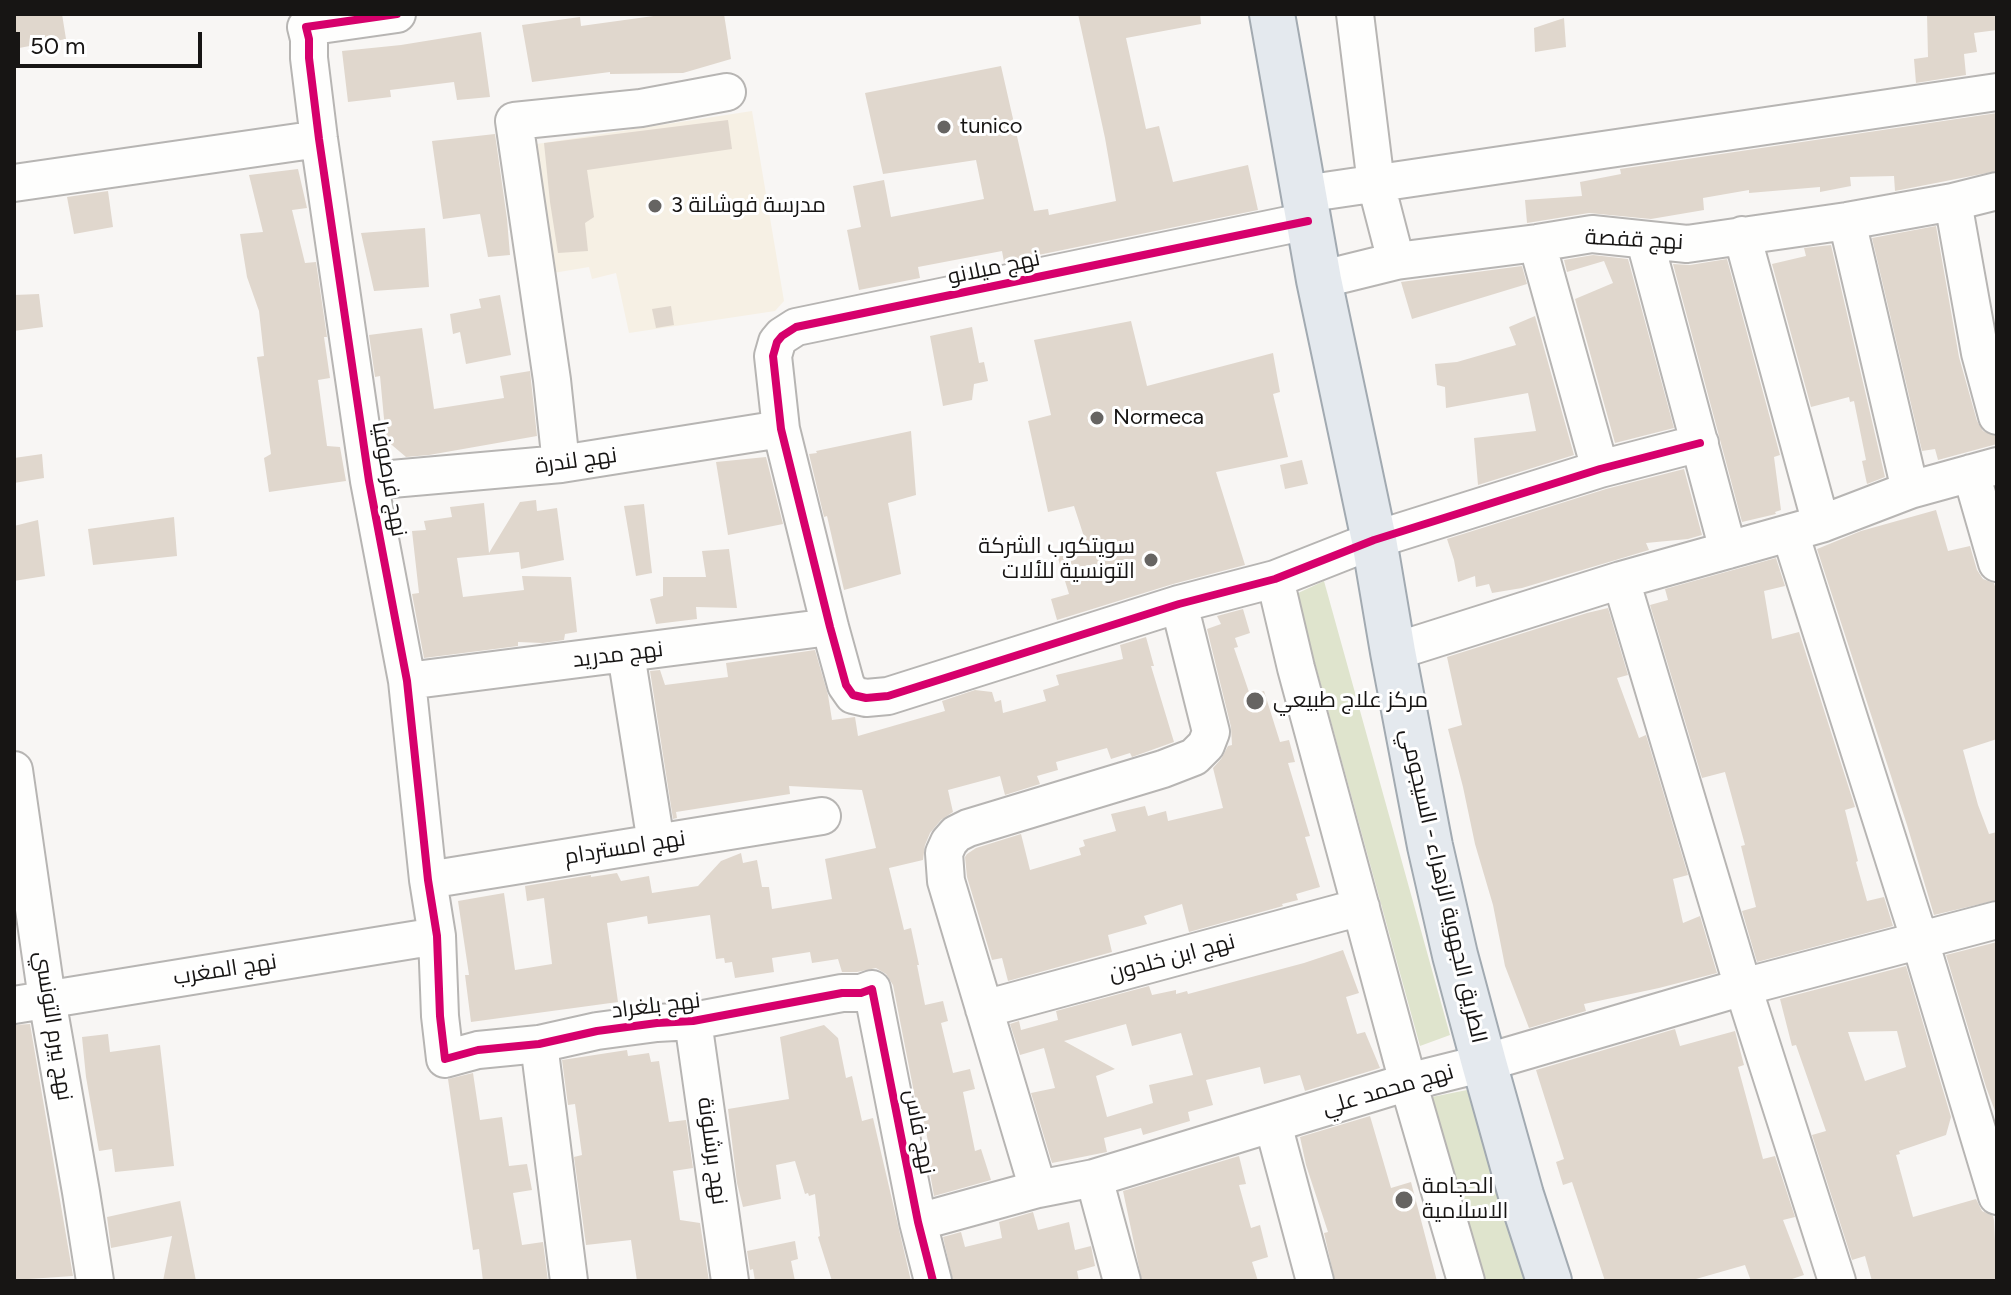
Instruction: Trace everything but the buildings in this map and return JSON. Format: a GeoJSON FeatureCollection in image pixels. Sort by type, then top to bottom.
{"type":"FeatureCollection","features":[{"type":"Feature","properties":{"kind":"main road","name":"الطريق الجهوية الزهراء - السيجومي"},"geometry":{"type":"LineString","coordinates":[[1272,14],[1319,280],[1374,540],[1430,846],[1484,1063],[1549,1281]]}},
{"type":"Feature","properties":{"kind":"street"},"geometry":{"type":"LineString","coordinates":[[1355,14],[1376,184],[1396,261]]}},
{"type":"Feature","properties":{"kind":"street","name":"نهج فرصوفيا"},"geometry":{"type":"LineString","coordinates":[[382,15],[306,27],[319,139],[369,481],[407,681],[437,936],[445,1059]]}},
{"type":"Feature","properties":{"kind":"street"},"geometry":{"type":"LineString","coordinates":[[561,464],[552,380],[514,121],[641,108],[727,92]]}},
{"type":"Feature","properties":{"kind":"street","name":"نهج ميلانو"},"geometry":{"type":"LineString","coordinates":[[1700,443],[1600,469],[1374,540],[1275,579],[1179,604],[888,696],[866,698],[853,695],[846,685],[830,627],[781,429],[773,356],[777,342],[796,327],[1306,207],[1376,184],[1997,92]]}},
{"type":"Feature","properties":{"kind":"street"},"geometry":{"type":"LineString","coordinates":[[14,183],[319,139]]}},
{"type":"Feature","properties":{"kind":"street","name":"نهج قفصة"},"geometry":{"type":"LineString","coordinates":[[1319,280],[1396,261],[1592,234],[1687,244],[1847,221],[1997,191]]}},
{"type":"Feature","properties":{"kind":"street"},"geometry":{"type":"LineString","coordinates":[[1953,202],[1988,351],[1997,416]]}},
{"type":"Feature","properties":{"kind":"street"},"geometry":{"type":"LineString","coordinates":[[1847,221],[1910,490]]}},
{"type":"Feature","properties":{"kind":"street"},"geometry":{"type":"LineString","coordinates":[[1742,235],[1806,529],[1920,941],[1997,1196]]}},
{"type":"Feature","properties":{"kind":"street"},"geometry":{"type":"LineString","coordinates":[[1645,241],[1728,550]]}},
{"type":"Feature","properties":{"kind":"street"},"geometry":{"type":"LineString","coordinates":[[1537,243],[1600,469]]}},
{"type":"Feature","properties":{"kind":"street","name":"نهج لندرة"},"geometry":{"type":"LineString","coordinates":[[369,481],[561,464],[781,429]]}},
{"type":"Feature","properties":{"kind":"street"},"geometry":{"type":"LineString","coordinates":[[1393,652],[1621,580],[1806,529],[1910,490],[1984,469],[1997,563]]}},
{"type":"Feature","properties":{"kind":"street"},"geometry":{"type":"LineString","coordinates":[[1275,579],[1296,668],[1408,1082],[1466,1281]]}},
{"type":"Feature","properties":{"kind":"street"},"geometry":{"type":"LineString","coordinates":[[1621,580],[1743,987],[1837,1281]]}},
{"type":"Feature","properties":{"kind":"street"},"geometry":{"type":"LineString","coordinates":[[1038,1189],[946,881],[944,853],[956,834],[968,828],[1163,769],[1194,757],[1206,745],[1211,732],[1179,604]]}},
{"type":"Feature","properties":{"kind":"street","name":"نهج مدريد"},"geometry":{"type":"LineString","coordinates":[[407,681],[830,627]]}},
{"type":"Feature","properties":{"kind":"street"},"geometry":{"type":"LineString","coordinates":[[626,654],[656,843]]}},
{"type":"Feature","properties":{"kind":"street","name":"نهج بيرم التونسي"},"geometry":{"type":"LineString","coordinates":[[14,770],[31,1002],[81,1192],[95,1281]]}},
{"type":"Feature","properties":{"kind":"street","name":"نهج امستردام"},"geometry":{"type":"LineString","coordinates":[[428,880],[822,816]]}},
{"type":"Feature","properties":{"kind":"street","name":"نهج ابن خلدون"},"geometry":{"type":"LineString","coordinates":[[984,1009],[1361,907]]}},
{"type":"Feature","properties":{"kind":"street","name":"نهج محمد علي"},"geometry":{"type":"LineString","coordinates":[[918,1222],[1038,1189],[1094,1178],[1408,1082],[1484,1063],[1743,987],[1997,920]]}},
{"type":"Feature","properties":{"kind":"street","name":"نهج المغرب"},"geometry":{"type":"LineString","coordinates":[[31,1002],[437,936]]}},
{"type":"Feature","properties":{"kind":"street","name":"نهج بلغراد"},"geometry":{"type":"LineString","coordinates":[[445,1059],[478,1050],[539,1044],[597,1031],[693,1021],[872,989]]}},
{"type":"Feature","properties":{"kind":"street","name":"نهج فاس"},"geometry":{"type":"LineString","coordinates":[[872,989],[918,1222],[933,1281]]}},
{"type":"Feature","properties":{"kind":"street","name":"نهج برشلونة"},"geometry":{"type":"LineString","coordinates":[[693,1021],[730,1281]]}},
{"type":"Feature","properties":{"kind":"street"},"geometry":{"type":"LineString","coordinates":[[539,1044],[569,1281]]}},
{"type":"Feature","properties":{"kind":"street"},"geometry":{"type":"LineString","coordinates":[[1273,1124],[1315,1281]]}},
{"type":"Feature","properties":{"kind":"street"},"geometry":{"type":"LineString","coordinates":[[1094,1178],[1122,1281]]}},
{"type":"Feature","properties":{"kind":"shaded area","name":"مدرسة فوشانة 3"},"geometry":{"type":"Polygon","coordinates":[[[752,111],[784,301],[775,311],[629,333],[616,273],[592,279],[589,267],[553,273],[530,145],[752,111]]]}},
{"type":"Feature","properties":{"kind":"green space"},"geometry":{"type":"Polygon","coordinates":[[[1324,581],[1450,1035],[1420,1046],[1296,594],[1324,581]]]}},
{"type":"Feature","properties":{"kind":"green space"},"geometry":{"type":"Polygon","coordinates":[[[1467,1090],[1530,1281],[1482,1281],[1427,1098],[1467,1090]]]}},
{"type":"Feature","properties":{"kind":"cycle path"},"geometry":{"type":"LineString","coordinates":[[397,14],[306,27],[319,139],[369,481],[407,681],[437,936],[445,1059],[478,1050],[539,1044],[597,1031],[693,1021],[872,989],[918,1222],[933,1281]]}},
{"type":"Feature","properties":{"kind":"cycle path"},"geometry":{"type":"LineString","coordinates":[[1308,221],[796,327],[782,336],[773,356],[781,429],[830,627],[846,685],[853,695],[866,698],[888,696],[1179,604],[1275,579],[1374,540],[1600,469],[1700,443]]}},
{"type":"Feature","properties":{"kind":"place","name":"tunico"},"geometry":{"type":"Point","coordinates":[944,127]}},
{"type":"Feature","properties":{"kind":"place","name":"مدرسة فوشانة 3"},"geometry":{"type":"Point","coordinates":[655,206]}},
{"type":"Feature","properties":{"kind":"place","name":"Normeca"},"geometry":{"type":"Point","coordinates":[1097,418]}},
{"type":"Feature","properties":{"kind":"place","name":"سويتكوب الشركة التونسية للألات"},"geometry":{"type":"Point","coordinates":[1151,560]}},
{"type":"Feature","properties":{"kind":"place","name":"مركز علاج طبيعي"},"geometry":{"type":"Point","coordinates":[1255,701]}},
{"type":"Feature","properties":{"kind":"place","name":"الحجامة الاسلامية"},"geometry":{"type":"Point","coordinates":[1404,1200]}}]}
